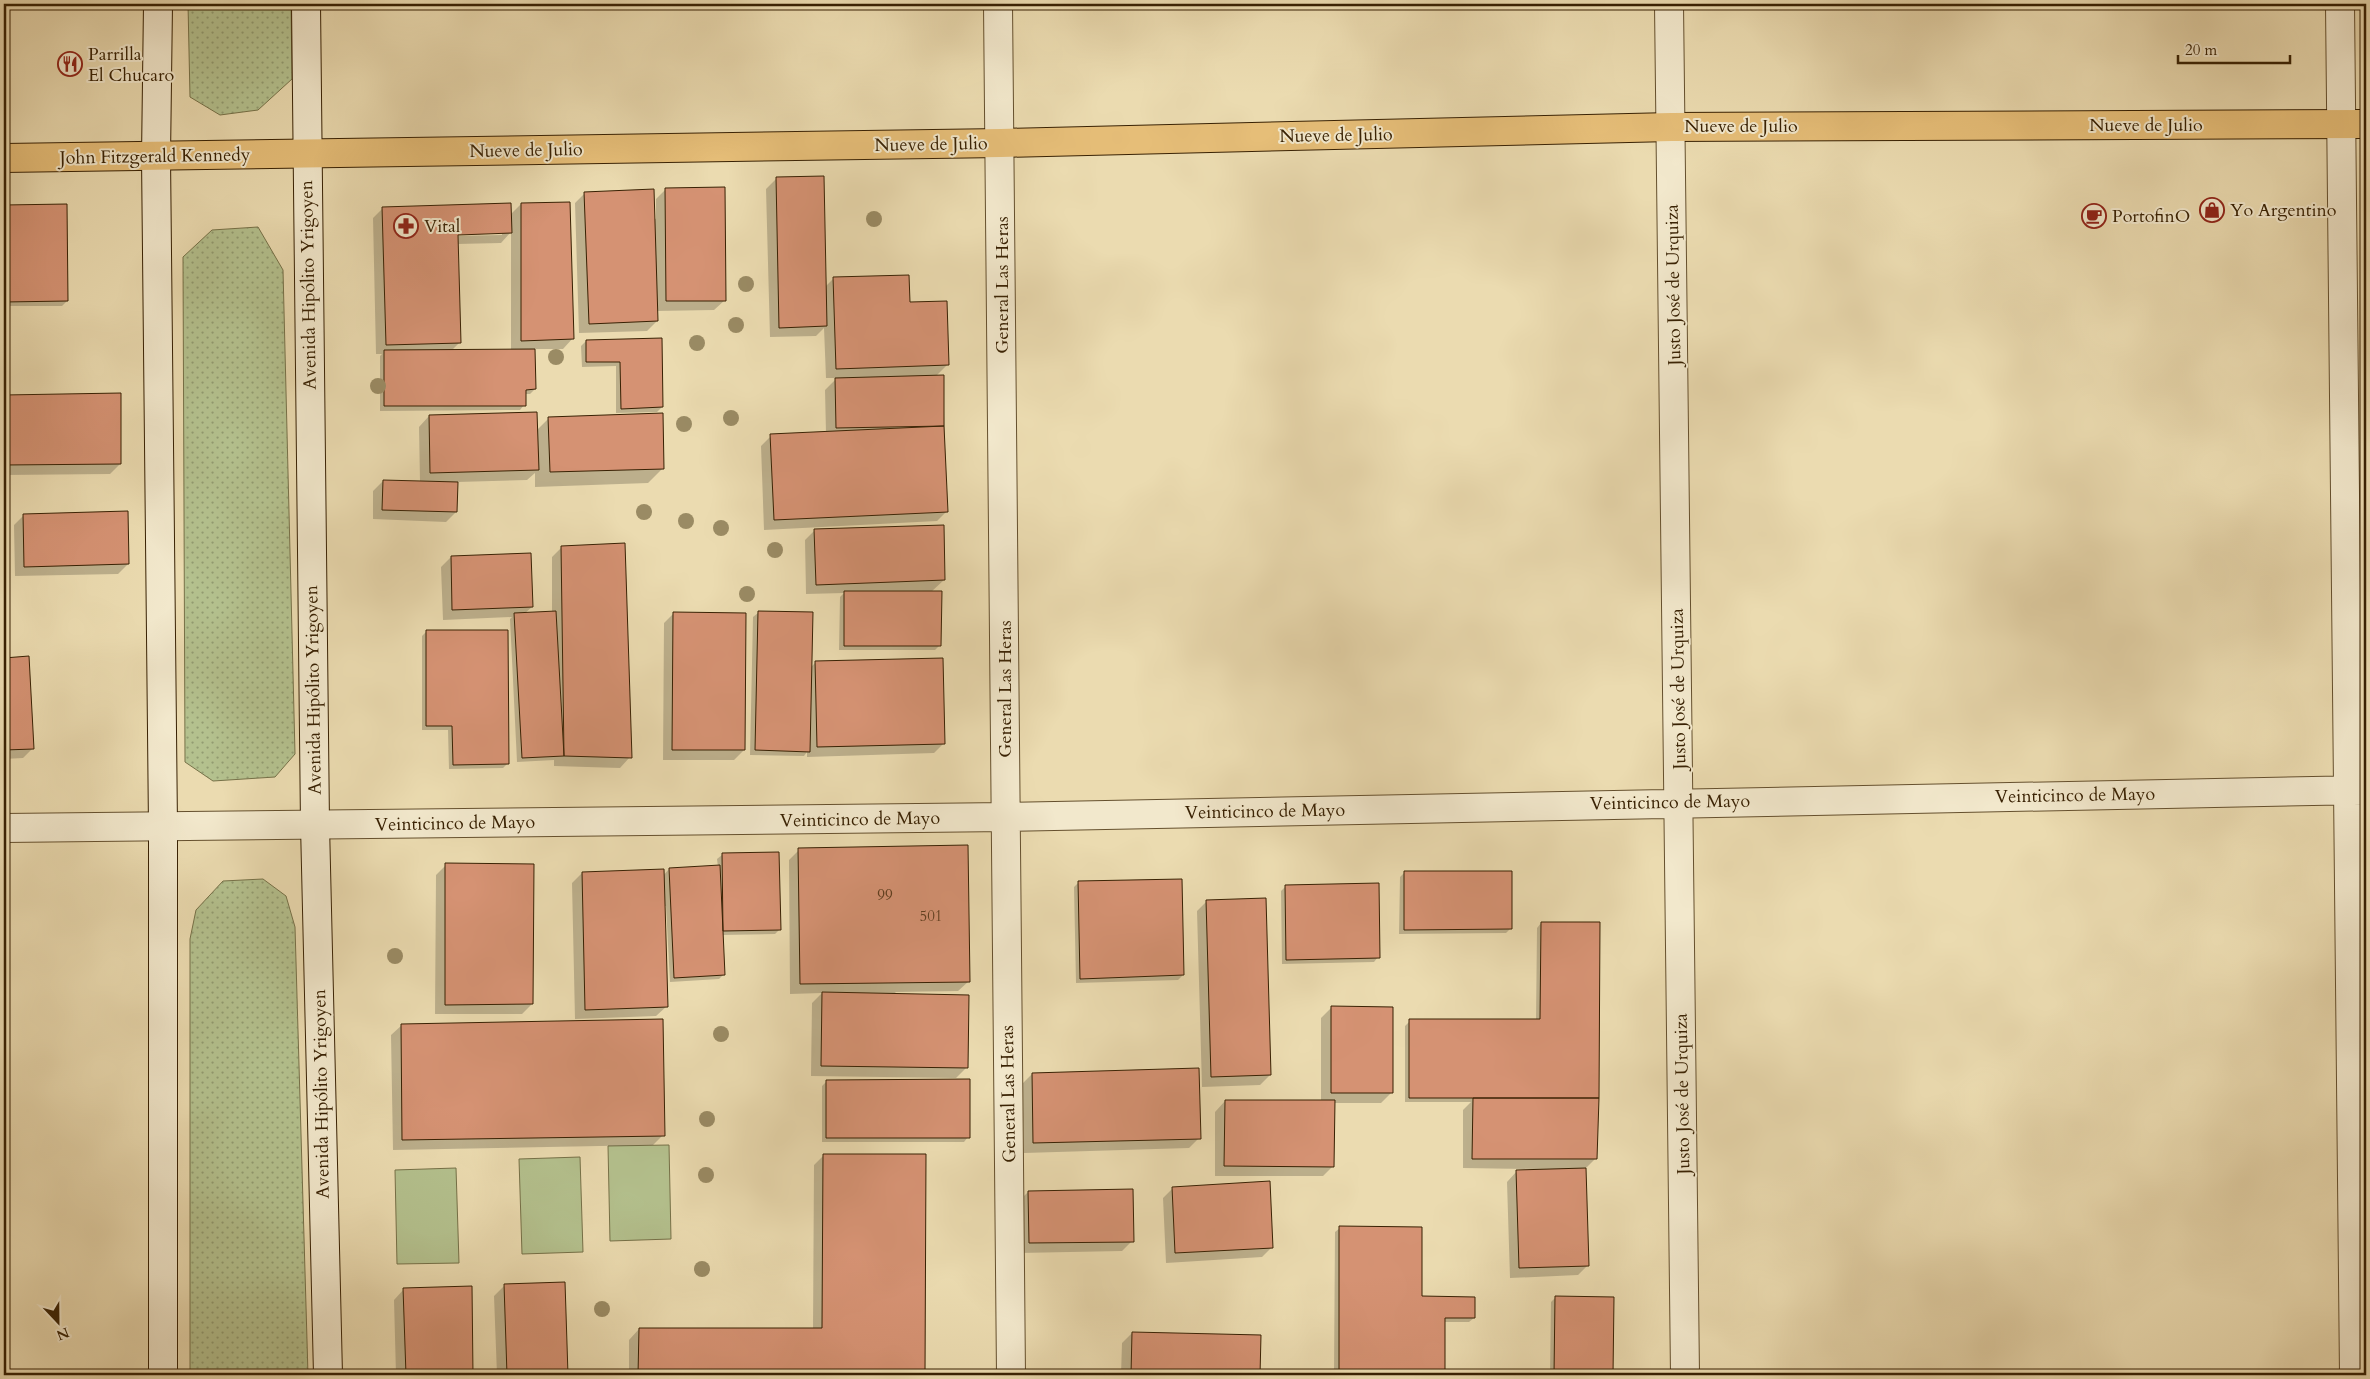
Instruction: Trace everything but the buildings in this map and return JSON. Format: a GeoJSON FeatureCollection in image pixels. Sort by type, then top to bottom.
{"type":"FeatureCollection","features":[{"type":"Feature","properties":{"kind":"main road","name":"Nueve de Julio"},"geometry":{"type":"LineString","coordinates":[[306,153],[1000,143],[1671,127],[2354,124]]}},
{"type":"Feature","properties":{"kind":"main road","name":"John Fitzgerald Kennedy"},"geometry":{"type":"LineString","coordinates":[[4,158],[156,157],[306,153]]}},
{"type":"Feature","properties":{"kind":"street"},"geometry":{"type":"LineString","coordinates":[[158,4],[156,157],[163,827],[163,1375]]}},
{"type":"Feature","properties":{"kind":"street","name":"Avenida Hipólito Yrigoyen"},"geometry":{"type":"LineString","coordinates":[[306,4],[306,153],[315,825],[328,1375]]}},
{"type":"Feature","properties":{"kind":"street","name":"General Las Heras"},"geometry":{"type":"LineString","coordinates":[[998,4],[1011,1375]]}},
{"type":"Feature","properties":{"kind":"street","name":"Justo José de Urquiza"},"geometry":{"type":"LineString","coordinates":[[1669,4],[1685,1375]]}},
{"type":"Feature","properties":{"kind":"street"},"geometry":{"type":"LineString","coordinates":[[2340,4],[2354,124],[2358,790],[2354,1375]]}},
{"type":"Feature","properties":{"kind":"street","name":"Veinticinco de Mayo"},"geometry":{"type":"LineString","coordinates":[[4,828],[1006,817],[1679,802],[2358,790]]}},
{"type":"Feature","properties":{"kind":"green space"},"geometry":{"type":"Polygon","coordinates":[[[188,4],[291,4],[292,79],[258,110],[220,115],[190,97],[188,4]]]}},
{"type":"Feature","properties":{"kind":"green space"},"geometry":{"type":"Polygon","coordinates":[[[258,227],[283,270],[295,754],[275,777],[213,781],[185,762],[183,257],[212,230],[258,227]]]}},
{"type":"Feature","properties":{"kind":"green space"},"geometry":{"type":"Polygon","coordinates":[[[263,879],[286,896],[295,927],[308,1375],[190,1375],[190,939],[196,910],[223,881],[263,879]]]}},
{"type":"Feature","properties":{"kind":"green space"},"geometry":{"type":"Polygon","coordinates":[[[669,1145],[671,1239],[610,1241],[608,1146],[669,1145]]]}},
{"type":"Feature","properties":{"kind":"green space"},"geometry":{"type":"Polygon","coordinates":[[[580,1157],[583,1252],[522,1254],[519,1159],[580,1157]]]}},
{"type":"Feature","properties":{"kind":"green space"},"geometry":{"type":"Polygon","coordinates":[[[456,1168],[459,1263],[397,1264],[395,1170],[456,1168]]]}},
{"type":"Feature","properties":{"kind":"place","name":"Parrilla El Chucaro"},"geometry":{"type":"Point","coordinates":[70,64]}},
{"type":"Feature","properties":{"kind":"place","name":"Yo Argentino"},"geometry":{"type":"Point","coordinates":[2212,210]}},
{"type":"Feature","properties":{"kind":"place","name":"PortofinO"},"geometry":{"type":"Point","coordinates":[2094,216]}},
{"type":"Feature","properties":{"kind":"place","name":"Vital"},"geometry":{"type":"Point","coordinates":[406,226]}}]}
